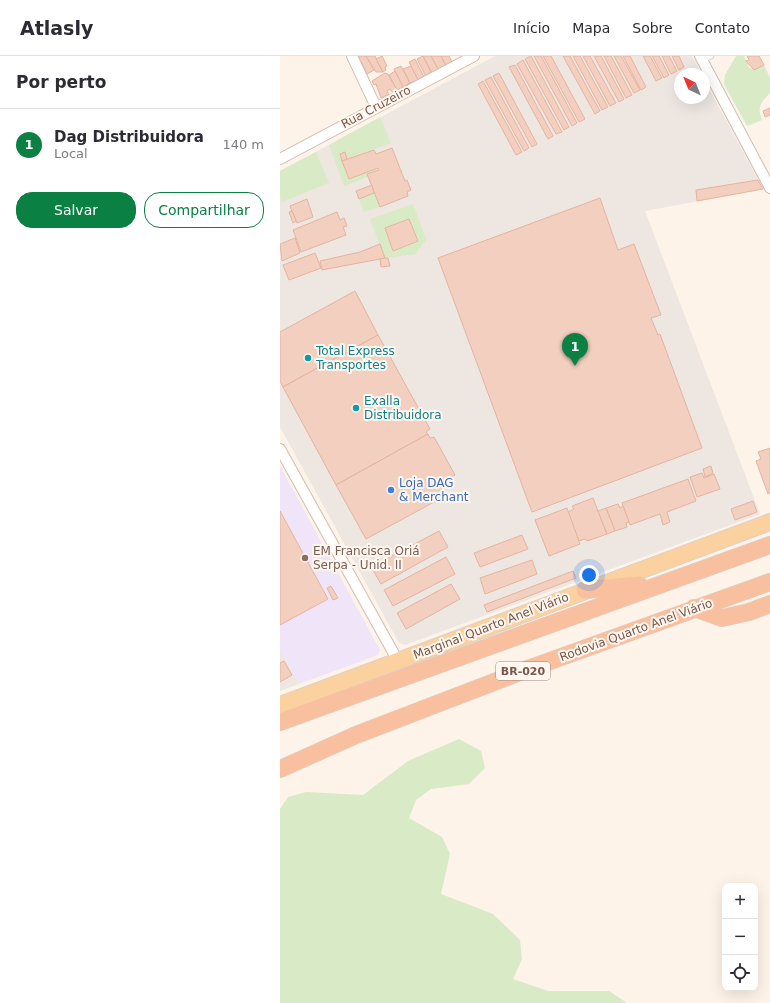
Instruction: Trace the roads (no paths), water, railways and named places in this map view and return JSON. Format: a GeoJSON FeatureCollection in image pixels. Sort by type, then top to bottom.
{"type":"FeatureCollection","features":[{"type":"Feature","properties":{"kind":"highway","name":"BR-020"},"geometry":{"type":"LineString","coordinates":[[280,722],[770,544]]}},
{"type":"Feature","properties":{"kind":"highway"},"geometry":{"type":"LineString","coordinates":[[585,590],[669,581]]}},
{"type":"Feature","properties":{"kind":"highway","name":"Rodovia Quarto Anel Viário"},"geometry":{"type":"LineString","coordinates":[[280,769],[356,735],[694,608],[770,582]]}},
{"type":"Feature","properties":{"kind":"highway"},"geometry":{"type":"LineString","coordinates":[[694,608],[722,618],[748,612],[770,604]]}},
{"type":"Feature","properties":{"kind":"main road","name":"Marginal Quarto Anel Viário"},"geometry":{"type":"LineString","coordinates":[[280,705],[770,522]]}},
{"type":"Feature","properties":{"kind":"street"},"geometry":{"type":"LineString","coordinates":[[352,56],[376,107]]}},
{"type":"Feature","properties":{"kind":"street","name":"Rua Cruzeiro"},"geometry":{"type":"LineString","coordinates":[[280,159],[376,107],[457,60],[474,56]]}},
{"type":"Feature","properties":{"kind":"street"},"geometry":{"type":"LineString","coordinates":[[705,58],[770,188]]}},
{"type":"Feature","properties":{"kind":"street"},"geometry":{"type":"LineString","coordinates":[[280,449],[398,661]]}},
{"type":"Feature","properties":{"kind":"place","name":"Total Express Transportes"},"geometry":{"type":"Point","coordinates":[308,358]}},
{"type":"Feature","properties":{"kind":"place","name":"Dag Distribuidora"},"geometry":{"type":"Point","coordinates":[575,366]}},
{"type":"Feature","properties":{"kind":"place","name":"Exalla Distribuidora"},"geometry":{"type":"Point","coordinates":[356,408]}},
{"type":"Feature","properties":{"kind":"place","name":"Loja DAG & Merchant"},"geometry":{"type":"Point","coordinates":[391,490]}},
{"type":"Feature","properties":{"kind":"place","name":"EM Francisca Oriá Serpa - Unid. II"},"geometry":{"type":"Point","coordinates":[305,558]}}]}
